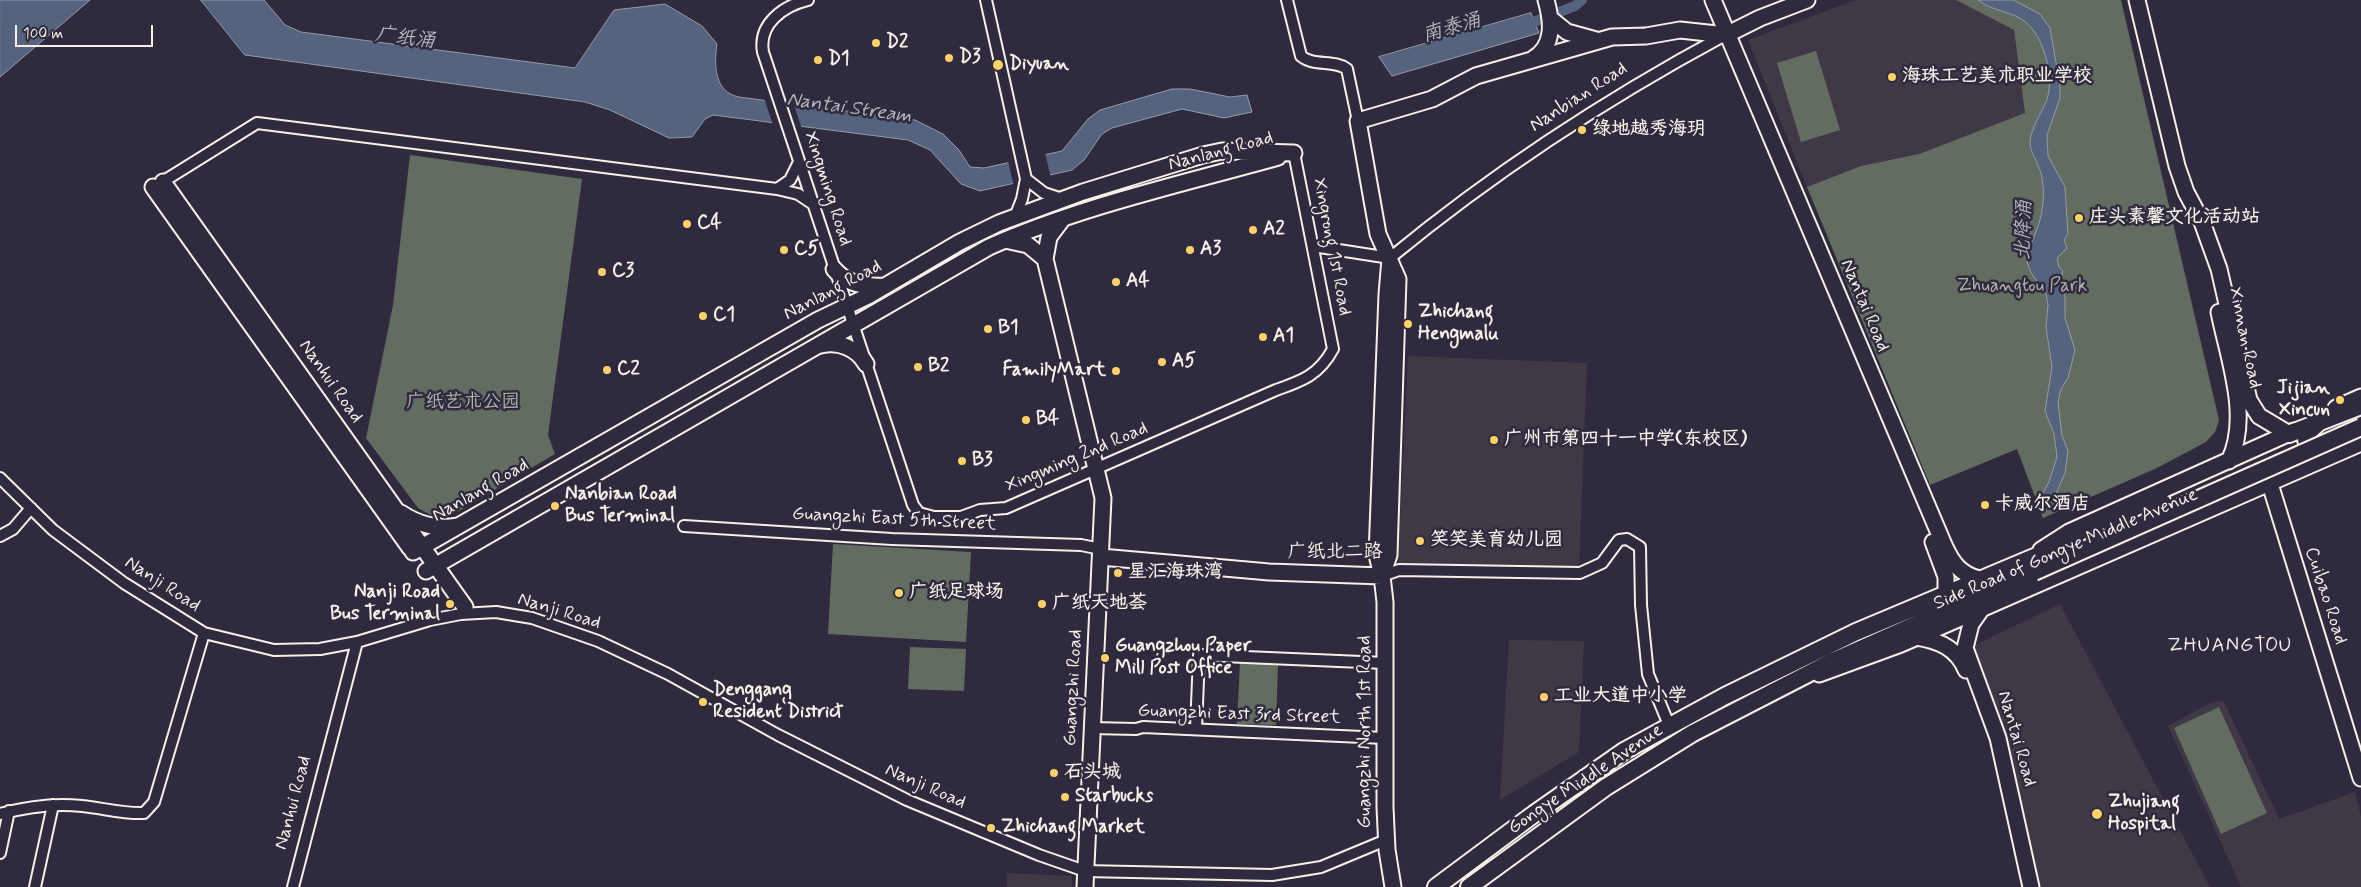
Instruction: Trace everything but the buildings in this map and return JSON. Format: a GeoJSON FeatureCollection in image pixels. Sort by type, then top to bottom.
{"type":"FeatureCollection","features":[{"type":"Feature","properties":{"kind":"main road"},"geometry":{"type":"LineString","coordinates":[[2289,434],[2325,417],[2361,406]]}},
{"type":"Feature","properties":{"kind":"main road"},"geometry":{"type":"LineString","coordinates":[[2029,567],[2163,503],[2361,414]]}},
{"type":"Feature","properties":{"kind":"main road"},"geometry":{"type":"LineString","coordinates":[[1436,887],[1624,751],[1668,726],[1838,641],[1979,579],[2029,567],[2361,427]]}},
{"type":"Feature","properties":{"kind":"main road","name":"Gongye Middle Avenue"},"geometry":{"type":"LineString","coordinates":[[1469,887],[1561,817],[1640,765],[1714,721],[1831,662],[2029,567]]}},
{"type":"Feature","properties":{"kind":"street","name":"Xingming Road"},"geometry":{"type":"LineString","coordinates":[[808,0],[786,8],[770,22],[762,42],[763,52],[853,325]]}},
{"type":"Feature","properties":{"kind":"street"},"geometry":{"type":"LineString","coordinates":[[986,0],[1028,184],[1015,217]]}},
{"type":"Feature","properties":{"kind":"street"},"geometry":{"type":"LineString","coordinates":[[1288,0],[1301,56],[1309,61],[1339,65],[1347,69],[1378,234],[1398,279],[1389,555],[1382,576]]}},
{"type":"Feature","properties":{"kind":"street"},"geometry":{"type":"LineString","coordinates":[[1546,0],[1552,19],[1562,29],[1574,36],[1599,40]]}},
{"type":"Feature","properties":{"kind":"street","name":"Nantai Road"},"geometry":{"type":"LineString","coordinates":[[1713,0],[1726,34],[1738,54],[1948,554],[1960,570],[1979,579]]}},
{"type":"Feature","properties":{"kind":"street","name":"Nanbian Road"},"geometry":{"type":"LineString","coordinates":[[1390,258],[1435,222],[1531,153],[1660,70],[1726,34],[1760,18],[1807,0]]}},
{"type":"Feature","properties":{"kind":"street","name":"Xinnan Road"},"geometry":{"type":"LineString","coordinates":[[2137,0],[2177,166],[2186,192],[2202,222],[2219,269],[2249,400],[2254,409],[2266,422],[2289,434]]}},
{"type":"Feature","properties":{"kind":"street"},"geometry":{"type":"LineString","coordinates":[[1532,60],[1546,46],[1552,19]]}},
{"type":"Feature","properties":{"kind":"street"},"geometry":{"type":"LineString","coordinates":[[1358,121],[1426,101],[1476,76],[1599,40],[1612,37],[1646,36],[1674,30],[1726,34]]}},
{"type":"Feature","properties":{"kind":"street","name":"Nantai Road"},"geometry":{"type":"LineString","coordinates":[[1726,34],[1730,58],[1934,545],[1946,577],[1946,594]]}},
{"type":"Feature","properties":{"kind":"street"},"geometry":{"type":"LineString","coordinates":[[158,184],[257,123],[777,189],[798,194],[813,204]]}},
{"type":"Feature","properties":{"kind":"street","name":"Nanlang Road"},"geometry":{"type":"LineString","coordinates":[[413,552],[769,348],[886,286],[966,239],[1062,199],[1213,153],[1294,152]]}},
{"type":"Feature","properties":{"kind":"street","name":"Nanlang Road"},"geometry":{"type":"LineString","coordinates":[[426,571],[504,524],[817,346],[928,280],[1004,240],[1138,195],[1294,152]]}},
{"type":"Feature","properties":{"kind":"street","name":"Xingrong 1st Road"},"geometry":{"type":"LineString","coordinates":[[1294,152],[1333,349]]}},
{"type":"Feature","properties":{"kind":"street"},"geometry":{"type":"LineString","coordinates":[[777,189],[790,180],[798,158]]}},
{"type":"Feature","properties":{"kind":"street","name":"Nanhui Road"},"geometry":{"type":"LineString","coordinates":[[158,184],[396,509],[465,607]]}},
{"type":"Feature","properties":{"kind":"street","name":"Nanhui Road"},"geometry":{"type":"LineString","coordinates":[[158,184],[449,602]]}},
{"type":"Feature","properties":{"kind":"street"},"geometry":{"type":"LineString","coordinates":[[1028,184],[1049,195],[1062,199]]}},
{"type":"Feature","properties":{"kind":"street","name":"Guangzhi Road"},"geometry":{"type":"LineString","coordinates":[[1063,219],[1049,237],[1045,259],[1103,498],[1085,887]]}},
{"type":"Feature","properties":{"kind":"street","name":"Xinnan Road"},"geometry":{"type":"LineString","coordinates":[[2202,222],[2238,410],[2238,436],[2229,461]]}},
{"type":"Feature","properties":{"kind":"street"},"geometry":{"type":"LineString","coordinates":[[1004,240],[1028,245],[1045,259]]}},
{"type":"Feature","properties":{"kind":"street"},"geometry":{"type":"LineString","coordinates":[[1313,246],[1390,258]]}},
{"type":"Feature","properties":{"kind":"street"},"geometry":{"type":"LineString","coordinates":[[919,266],[919,276],[928,280]]}},
{"type":"Feature","properties":{"kind":"street"},"geometry":{"type":"LineString","coordinates":[[834,269],[839,275],[852,282],[869,286],[886,286]]}},
{"type":"Feature","properties":{"kind":"street","name":"Xingming 2nd Road"},"geometry":{"type":"LineString","coordinates":[[853,325],[913,505],[924,515],[954,518],[980,510],[1006,508],[1276,390],[1303,381],[1327,360],[1333,349]]}},
{"type":"Feature","properties":{"kind":"street"},"geometry":{"type":"LineString","coordinates":[[817,346],[832,344],[847,347],[859,353],[866,364]]}},
{"type":"Feature","properties":{"kind":"street"},"geometry":{"type":"LineString","coordinates":[[769,348],[781,354],[780,367]]}},
{"type":"Feature","properties":{"kind":"street"},"geometry":{"type":"LineString","coordinates":[[2333,455],[2315,451],[2306,444],[2304,436],[2325,417],[2361,397]]}},
{"type":"Feature","properties":{"kind":"street","name":"Side Road of Gongye Middle Avenue"},"geometry":{"type":"LineString","coordinates":[[2029,567],[2069,532],[2289,434]]}},
{"type":"Feature","properties":{"kind":"street","name":"Side Road of Gongye Middle Avenue"},"geometry":{"type":"LineString","coordinates":[[1784,686],[1852,663],[1916,637],[2361,443]]}},
{"type":"Feature","properties":{"kind":"street","name":"Nanji Road"},"geometry":{"type":"LineString","coordinates":[[0,478],[53,530],[124,583],[204,633],[274,650],[320,649],[357,642],[430,620],[461,614],[496,612],[551,623],[598,641],[668,674],[778,735],[907,800],[1040,855],[1085,870],[1272,876],[1321,867],[1386,840]]}},
{"type":"Feature","properties":{"kind":"street","name":"Cuibao Road"},"geometry":{"type":"LineString","coordinates":[[2270,484],[2361,778]]}},
{"type":"Feature","properties":{"kind":"street"},"geometry":{"type":"LineString","coordinates":[[495,505],[493,518],[504,524]]}},
{"type":"Feature","properties":{"kind":"street"},"geometry":{"type":"LineString","coordinates":[[0,536],[13,529],[30,508]]}},
{"type":"Feature","properties":{"kind":"street"},"geometry":{"type":"LineString","coordinates":[[396,509],[411,520],[427,525],[444,527],[461,525]]}},
{"type":"Feature","properties":{"kind":"street","name":"Guangzhi East 5th Street"},"geometry":{"type":"LineString","coordinates":[[684,526],[892,539],[1081,545],[1101,553]]}},
{"type":"Feature","properties":{"kind":"street","name":"广纸北二路"},"geometry":{"type":"LineString","coordinates":[[1101,553],[1269,572],[1382,576],[1399,570],[1580,573],[1602,563],[1620,540],[1628,539],[1640,547],[1641,605],[1648,674],[1668,726]]}},
{"type":"Feature","properties":{"kind":"street","name":"Guangzhi North 1st Road"},"geometry":{"type":"LineString","coordinates":[[1382,576],[1385,602],[1384,738],[1386,840],[1392,887]]}},
{"type":"Feature","properties":{"kind":"street","name":"Nantai Road"},"geometry":{"type":"LineString","coordinates":[[1983,607],[1971,624],[1965,648],[1998,738],[2031,887]]}},
{"type":"Feature","properties":{"kind":"street"},"geometry":{"type":"LineString","coordinates":[[0,853],[4,813],[53,805],[82,806],[130,814],[144,813],[154,802],[204,633]]}},
{"type":"Feature","properties":{"kind":"street","name":"Nantai Road"},"geometry":{"type":"LineString","coordinates":[[1916,637],[1938,642],[1959,656],[1963,663],[1992,742],[2024,887]]}},
{"type":"Feature","properties":{"kind":"street","name":"Nanhui Road"},"geometry":{"type":"LineString","coordinates":[[293,887],[357,642]]}},
{"type":"Feature","properties":{"kind":"street"},"geometry":{"type":"LineString","coordinates":[[1196,729],[1200,655],[1385,664]]}},
{"type":"Feature","properties":{"kind":"street","name":"Guangzhi East 3rd Street"},"geometry":{"type":"LineString","coordinates":[[1092,728],[1136,729],[1143,727],[1384,738]]}},
{"type":"Feature","properties":{"kind":"street"},"geometry":{"type":"LineString","coordinates":[[35,887],[53,805]]}},
{"type":"Feature","properties":{"kind":"shaded area","name":"海珠工艺美术职业学校"},"geometry":{"type":"Polygon","coordinates":[[[1856,0],[1956,0],[2014,30],[2025,113],[1919,154],[1861,166],[1807,187],[1748,40],[1856,0]]]}},
{"type":"Feature","properties":{"kind":"shaded area","name":"广州市第四十一中学(东校区)"},"geometry":{"type":"Polygon","coordinates":[[[1408,356],[1587,363],[1579,569],[1466,565],[1398,566],[1408,356]]]}},
{"type":"Feature","properties":{"kind":"shaded area","name":"Zhujiang Hospital"},"geometry":{"type":"Polygon","coordinates":[[[2060,604],[2210,887],[2038,887],[2007,740],[1971,647],[2060,604]]]}},
{"type":"Feature","properties":{"kind":"shaded area","name":"工业大道中小学"},"geometry":{"type":"Polygon","coordinates":[[[1509,640],[1584,641],[1579,752],[1500,800],[1509,640]]]}},
{"type":"Feature","properties":{"kind":"shaded area"},"geometry":{"type":"Polygon","coordinates":[[[2223,700],[2279,819],[2355,792],[2361,817],[2361,887],[2241,887],[2168,726],[2210,703],[2223,700]]]}},
{"type":"Feature","properties":{"kind":"shaded area"},"geometry":{"type":"Polygon","coordinates":[[[1007,873],[1072,876],[1072,887],[1007,887],[1007,873]]]}},
{"type":"Feature","properties":{"kind":"green space","name":"Zhuangtou Park"},"geometry":{"type":"Polygon","coordinates":[[[1956,0],[2121,0],[2219,420],[2215,432],[2206,442],[2157,468],[2043,518],[2017,449],[1930,485],[1807,187],[1861,166],[1919,154],[2025,113],[2014,30],[1956,0]]]}},
{"type":"Feature","properties":{"kind":"green space"},"geometry":{"type":"Polygon","coordinates":[[[1816,51],[1840,130],[1801,142],[1777,63],[1816,51]]]}},
{"type":"Feature","properties":{"kind":"green space","name":"广纸艺术公园"},"geometry":{"type":"Polygon","coordinates":[[[410,155],[582,179],[548,435],[555,454],[442,521],[418,508],[366,438],[393,305],[410,155]]]}},
{"type":"Feature","properties":{"kind":"green space","name":"广纸足球场"},"geometry":{"type":"Polygon","coordinates":[[[833,544],[971,552],[966,642],[828,634],[833,544]]]}},
{"type":"Feature","properties":{"kind":"green space"},"geometry":{"type":"Polygon","coordinates":[[[910,647],[966,649],[964,691],[908,689],[910,647]]]}},
{"type":"Feature","properties":{"kind":"green space"},"geometry":{"type":"Polygon","coordinates":[[[1240,663],[1278,664],[1276,725],[1237,724],[1240,663]]]}},
{"type":"Feature","properties":{"kind":"green space"},"geometry":{"type":"Polygon","coordinates":[[[2219,707],[2267,813],[2221,834],[2174,728],[2219,707]]]}},
{"type":"Feature","properties":{"kind":"water"},"geometry":{"type":"Polygon","coordinates":[[[0,0],[90,0],[0,77],[0,0]]]}},
{"type":"Feature","properties":{"kind":"water"},"geometry":{"type":"Polygon","coordinates":[[[201,0],[264,0],[285,25],[301,32],[575,68],[614,10],[665,4],[702,26],[717,44],[716,69],[720,84],[731,94],[739,97],[915,120],[943,134],[959,150],[970,167],[984,168],[1062,151],[1088,119],[1100,110],[1172,89],[1190,89],[1230,97],[1247,95],[1252,112],[1224,118],[1182,109],[1112,128],[1102,134],[1084,160],[1072,170],[980,191],[961,184],[930,150],[908,140],[713,115],[705,119],[692,137],[669,138],[610,110],[585,102],[245,55],[201,0]]]}},
{"type":"Feature","properties":{"kind":"water"},"geometry":{"type":"Polygon","coordinates":[[[1978,0],[2013,0],[2040,14],[2050,28],[2060,86],[2060,98],[2047,135],[2048,156],[2065,187],[2068,234],[2064,240],[2067,248],[2057,258],[2059,267],[2063,271],[2060,283],[2065,295],[2065,318],[2075,350],[2068,378],[2061,389],[2058,402],[2062,436],[2068,451],[2065,473],[2055,496],[2043,499],[2043,493],[2049,482],[2057,457],[2054,434],[2045,411],[2052,367],[2046,327],[2048,305],[2046,294],[2031,273],[2025,256],[2038,226],[2043,206],[2041,173],[2032,152],[2030,141],[2034,126],[2048,94],[2048,67],[2043,48],[2029,25],[2015,16],[1985,5],[1978,0]]]}},
{"type":"Feature","properties":{"kind":"water"},"geometry":{"type":"Polygon","coordinates":[[[1531,13],[1539,33],[1392,76],[1379,57],[1531,13]]]}},
{"type":"Feature","properties":{"kind":"pier"},"geometry":{"type":"Polygon","coordinates":[[[764,98],[793,102],[802,129],[773,125],[764,98]]]}},
{"type":"Feature","properties":{"kind":"pier"},"geometry":{"type":"Polygon","coordinates":[[[1045,153],[1051,178],[1014,187],[1008,161],[1045,153]]]}},
{"type":"Feature","properties":{"kind":"waterway","name":"南泰涌"},"geometry":{"type":"LineString","coordinates":[[1523,26],[1575,6],[1582,0]]}},
{"type":"Feature","properties":{"kind":"place","name":"D2"},"geometry":{"type":"Point","coordinates":[876,43]}},
{"type":"Feature","properties":{"kind":"place","name":"D3"},"geometry":{"type":"Point","coordinates":[949,58]}},
{"type":"Feature","properties":{"kind":"place","name":"D1"},"geometry":{"type":"Point","coordinates":[818,60]}},
{"type":"Feature","properties":{"kind":"place","name":"Diyuan"},"geometry":{"type":"Point","coordinates":[998,65]}},
{"type":"Feature","properties":{"kind":"place","name":"海珠工艺美术职业学校"},"geometry":{"type":"Point","coordinates":[1892,77]}},
{"type":"Feature","properties":{"kind":"place","name":"绿地越秀海玥"},"geometry":{"type":"Point","coordinates":[1582,130]}},
{"type":"Feature","properties":{"kind":"place","name":"庄头素馨文化活动站"},"geometry":{"type":"Point","coordinates":[2079,218]}},
{"type":"Feature","properties":{"kind":"place","name":"C4"},"geometry":{"type":"Point","coordinates":[687,224]}},
{"type":"Feature","properties":{"kind":"place","name":"A2"},"geometry":{"type":"Point","coordinates":[1253,230]}},
{"type":"Feature","properties":{"kind":"place","name":"C5"},"geometry":{"type":"Point","coordinates":[784,250]}},
{"type":"Feature","properties":{"kind":"place","name":"A3"},"geometry":{"type":"Point","coordinates":[1190,250]}},
{"type":"Feature","properties":{"kind":"place","name":"C3"},"geometry":{"type":"Point","coordinates":[602,272]}},
{"type":"Feature","properties":{"kind":"place","name":"A4"},"geometry":{"type":"Point","coordinates":[1116,282]}},
{"type":"Feature","properties":{"kind":"place","name":"C1"},"geometry":{"type":"Point","coordinates":[703,316]}},
{"type":"Feature","properties":{"kind":"place","name":"Zhichang Hengmalu"},"geometry":{"type":"Point","coordinates":[1408,324]}},
{"type":"Feature","properties":{"kind":"place","name":"B1"},"geometry":{"type":"Point","coordinates":[988,329]}},
{"type":"Feature","properties":{"kind":"place","name":"A1"},"geometry":{"type":"Point","coordinates":[1263,337]}},
{"type":"Feature","properties":{"kind":"place","name":"A5"},"geometry":{"type":"Point","coordinates":[1162,362]}},
{"type":"Feature","properties":{"kind":"place","name":"B2"},"geometry":{"type":"Point","coordinates":[918,367]}},
{"type":"Feature","properties":{"kind":"place","name":"C2"},"geometry":{"type":"Point","coordinates":[607,370]}},
{"type":"Feature","properties":{"kind":"place","name":"FamilyMart"},"geometry":{"type":"Point","coordinates":[1116,371]}},
{"type":"Feature","properties":{"kind":"place","name":"Jijian Xincun"},"geometry":{"type":"Point","coordinates":[2340,400]}},
{"type":"Feature","properties":{"kind":"place","name":"B4"},"geometry":{"type":"Point","coordinates":[1026,420]}},
{"type":"Feature","properties":{"kind":"place","name":"广州市第四十一中学(东校区)"},"geometry":{"type":"Point","coordinates":[1494,440]}},
{"type":"Feature","properties":{"kind":"place","name":"B3"},"geometry":{"type":"Point","coordinates":[962,461]}},
{"type":"Feature","properties":{"kind":"place","name":"卡威尔酒店"},"geometry":{"type":"Point","coordinates":[1985,505]}},
{"type":"Feature","properties":{"kind":"place","name":"Nanbian Road Bus Terminal"},"geometry":{"type":"Point","coordinates":[555,506]}},
{"type":"Feature","properties":{"kind":"place","name":"笑笑美育幼儿园"},"geometry":{"type":"Point","coordinates":[1420,541]}},
{"type":"Feature","properties":{"kind":"place","name":"星汇海珠湾"},"geometry":{"type":"Point","coordinates":[1118,573]}},
{"type":"Feature","properties":{"kind":"place","name":"广纸足球场"},"geometry":{"type":"Point","coordinates":[899,593]}},
{"type":"Feature","properties":{"kind":"place","name":"Nanji Road Bus Terminal"},"geometry":{"type":"Point","coordinates":[450,604]}},
{"type":"Feature","properties":{"kind":"place","name":"广纸天地荟"},"geometry":{"type":"Point","coordinates":[1042,604]}},
{"type":"Feature","properties":{"kind":"place","name":"Guangzhou Paper Mill Post Office"},"geometry":{"type":"Point","coordinates":[1105,658]}},
{"type":"Feature","properties":{"kind":"place","name":"工业大道中小学"},"geometry":{"type":"Point","coordinates":[1544,697]}},
{"type":"Feature","properties":{"kind":"place","name":"Denggang Resident District"},"geometry":{"type":"Point","coordinates":[703,702]}},
{"type":"Feature","properties":{"kind":"place","name":"石头城"},"geometry":{"type":"Point","coordinates":[1054,773]}},
{"type":"Feature","properties":{"kind":"place","name":"Starbucks"},"geometry":{"type":"Point","coordinates":[1065,797]}},
{"type":"Feature","properties":{"kind":"place","name":"Zhujiang Hospital"},"geometry":{"type":"Point","coordinates":[2097,814]}},
{"type":"Feature","properties":{"kind":"place","name":"Zhichang Market"},"geometry":{"type":"Point","coordinates":[991,828]}},
{"type":"Feature","properties":{"kind":"district","name":"ZHUANGTOU"},"geometry":{"type":"Point","coordinates":[2230,647]}},
{"type":"Feature","properties":{"kind":"water label","name":"广纸涌"},"geometry":{"type":"Point","coordinates":[405,39]}},
{"type":"Feature","properties":{"kind":"water label","name":"Nantai Stream"},"geometry":{"type":"Point","coordinates":[849,109]}},
{"type":"Feature","properties":{"kind":"water label","name":"北降涌"},"geometry":{"type":"Point","coordinates":[2025,230]}}]}
